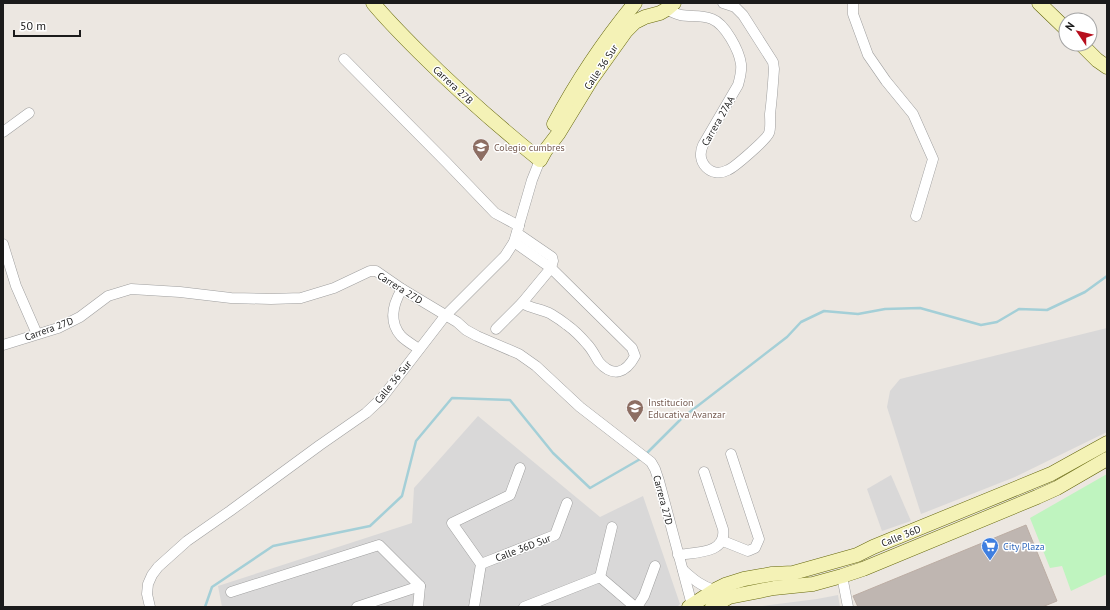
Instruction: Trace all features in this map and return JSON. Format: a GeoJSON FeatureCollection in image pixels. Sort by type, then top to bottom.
{"type":"FeatureCollection","features":[{"type":"Feature","properties":{"kind":"main road","name":"Carrera 27B"},"geometry":{"type":"LineString","coordinates":[[373,3],[412,45],[496,124],[542,155]]}},
{"type":"Feature","properties":{"kind":"main road","name":"Calle 36 Sur"},"geometry":{"type":"LineString","coordinates":[[542,155],[551,130],[583,73],[613,30],[635,3]]}},
{"type":"Feature","properties":{"kind":"main road"},"geometry":{"type":"LineString","coordinates":[[1039,3],[1058,21]]}},
{"type":"Feature","properties":{"kind":"main road","name":"Calle 36 Sur"},"geometry":{"type":"LineString","coordinates":[[542,155],[558,134],[591,80],[626,31],[635,22],[644,17],[660,13],[668,5]]}},
{"type":"Feature","properties":{"kind":"main road"},"geometry":{"type":"LineString","coordinates":[[1089,52],[1107,67]]}},
{"type":"Feature","properties":{"kind":"main road","name":"Calle 36D"},"geometry":{"type":"LineString","coordinates":[[690,606],[725,585],[744,579],[772,574],[793,574],[856,555],[1051,474],[1107,443]]}},
{"type":"Feature","properties":{"kind":"main road","name":"Calle 36D"},"geometry":{"type":"LineString","coordinates":[[712,607],[729,597],[774,588],[809,585],[864,569],[1057,488],[1107,459]]}},
{"type":"Feature","properties":{"kind":"street","name":"Carrera 27AA"},"geometry":{"type":"LineString","coordinates":[[668,5],[678,15],[712,19],[727,32],[738,54],[741,64],[741,76],[738,85],[703,145],[700,153],[700,159],[705,167],[716,172],[722,172],[728,171],[758,145],[769,133],[774,69],[773,62],[743,15],[735,7],[723,3]]}},
{"type":"Feature","properties":{"kind":"street"},"geometry":{"type":"LineString","coordinates":[[853,3],[853,14],[868,55],[886,81],[914,114],[932,159],[916,216]]}},
{"type":"Feature","properties":{"kind":"street"},"geometry":{"type":"LineString","coordinates":[[344,60],[495,213],[632,348],[635,356],[631,364],[625,370],[618,372],[611,371],[600,363],[588,345],[566,324],[551,314],[530,308],[522,303]]}},
{"type":"Feature","properties":{"kind":"street"},"geometry":{"type":"LineString","coordinates":[[3,132],[29,113]]}},
{"type":"Feature","properties":{"kind":"street","name":"Calle 36 Sur"},"geometry":{"type":"LineString","coordinates":[[150,607],[147,594],[148,584],[158,567],[187,541],[366,413],[381,399],[445,316],[505,256],[516,234],[532,180],[542,155]]}},
{"type":"Feature","properties":{"kind":"street"},"geometry":{"type":"LineString","coordinates":[[3,244],[16,286],[37,334]]}},
{"type":"Feature","properties":{"kind":"street"},"geometry":{"type":"LineString","coordinates":[[496,329],[522,303],[551,268]]}},
{"type":"Feature","properties":{"kind":"street","name":"Carrera 27D"},"geometry":{"type":"LineString","coordinates":[[3,345],[58,328],[80,317],[108,296],[131,289],[180,292],[231,298],[301,298],[334,288],[370,271],[376,272],[457,322],[466,330],[519,354],[536,366],[580,407],[651,462],[659,481],[683,570],[690,606]]}},
{"type":"Feature","properties":{"kind":"street"},"geometry":{"type":"LineString","coordinates":[[402,289],[395,301],[393,310],[394,320],[402,337],[419,350]]}},
{"type":"Feature","properties":{"kind":"street"},"geometry":{"type":"LineString","coordinates":[[723,541],[748,551],[754,548],[759,539],[731,454]]}},
{"type":"Feature","properties":{"kind":"street"},"geometry":{"type":"LineString","coordinates":[[474,607],[481,564],[452,523],[510,495],[520,468]]}},
{"type":"Feature","properties":{"kind":"street"},"geometry":{"type":"LineString","coordinates":[[678,554],[711,549],[719,546],[724,538],[723,529],[704,472]]}},
{"type":"Feature","properties":{"kind":"street","name":"Calle 36D Sur"},"geometry":{"type":"LineString","coordinates":[[481,564],[556,536],[567,503]]}},
{"type":"Feature","properties":{"kind":"street"},"geometry":{"type":"LineString","coordinates":[[600,577],[612,527]]}},
{"type":"Feature","properties":{"kind":"street"},"geometry":{"type":"LineString","coordinates":[[231,592],[379,545],[420,586]]}},
{"type":"Feature","properties":{"kind":"street"},"geometry":{"type":"LineString","coordinates":[[600,577],[636,607],[644,596],[655,566]]}},
{"type":"Feature","properties":{"kind":"street"},"geometry":{"type":"LineString","coordinates":[[683,570],[707,588],[715,590]]}},
{"type":"Feature","properties":{"kind":"street"},"geometry":{"type":"LineString","coordinates":[[842,576],[848,607]]}},
{"type":"Feature","properties":{"kind":"street"},"geometry":{"type":"LineString","coordinates":[[524,607],[600,577]]}},
{"type":"Feature","properties":{"kind":"street"},"geometry":{"type":"LineString","coordinates":[[358,607],[420,586]]}},
{"type":"Feature","properties":{"kind":"street"},"geometry":{"type":"LineString","coordinates":[[418,607],[420,586]]}},
{"type":"Feature","properties":{"kind":"shaded area"},"geometry":{"type":"Polygon","coordinates":[[[1107,328],[1107,432],[1015,477],[921,514],[887,407],[890,391],[900,379],[1107,328]]]}},
{"type":"Feature","properties":{"kind":"shaded area"},"geometry":{"type":"Polygon","coordinates":[[[478,416],[600,517],[643,496],[680,604],[677,607],[222,607],[218,586],[412,523],[414,488],[478,416]]]}},
{"type":"Feature","properties":{"kind":"shaded area"},"geometry":{"type":"Polygon","coordinates":[[[891,475],[911,521],[882,531],[867,489],[891,475]]]}},
{"type":"Feature","properties":{"kind":"shaded area"},"geometry":{"type":"Polygon","coordinates":[[[838,595],[840,607],[754,607],[817,599],[838,595]]]}},
{"type":"Feature","properties":{"kind":"green space"},"geometry":{"type":"Polygon","coordinates":[[[1107,474],[1107,574],[1071,591],[1062,566],[1050,568],[1030,518],[1107,474]]]}},
{"type":"Feature","properties":{"kind":"building","name":"City Plaza"},"geometry":{"type":"Polygon","coordinates":[[[1026,525],[1057,601],[1042,607],[858,607],[853,596],[1026,525]]]}},
{"type":"Feature","properties":{"kind":"waterway"},"geometry":{"type":"LineString","coordinates":[[646,454],[682,418],[787,337],[801,322],[824,311],[858,314],[885,309],[920,308],[981,325],[997,322],[1019,309],[1047,310],[1085,292],[1107,276]]}},
{"type":"Feature","properties":{"kind":"waterway"},"geometry":{"type":"LineString","coordinates":[[205,607],[212,587],[273,546],[370,526],[402,496],[416,441],[452,398],[510,400],[553,453],[590,488],[642,458]]}},
{"type":"Feature","properties":{"kind":"place","name":"Colegio cumbres"},"geometry":{"type":"Point","coordinates":[481,162]}},
{"type":"Feature","properties":{"kind":"place","name":"Institucion Educativa Avanzar"},"geometry":{"type":"Point","coordinates":[635,423]}},
{"type":"Feature","properties":{"kind":"place","name":"City Plaza"},"geometry":{"type":"Point","coordinates":[990,561]}}]}
